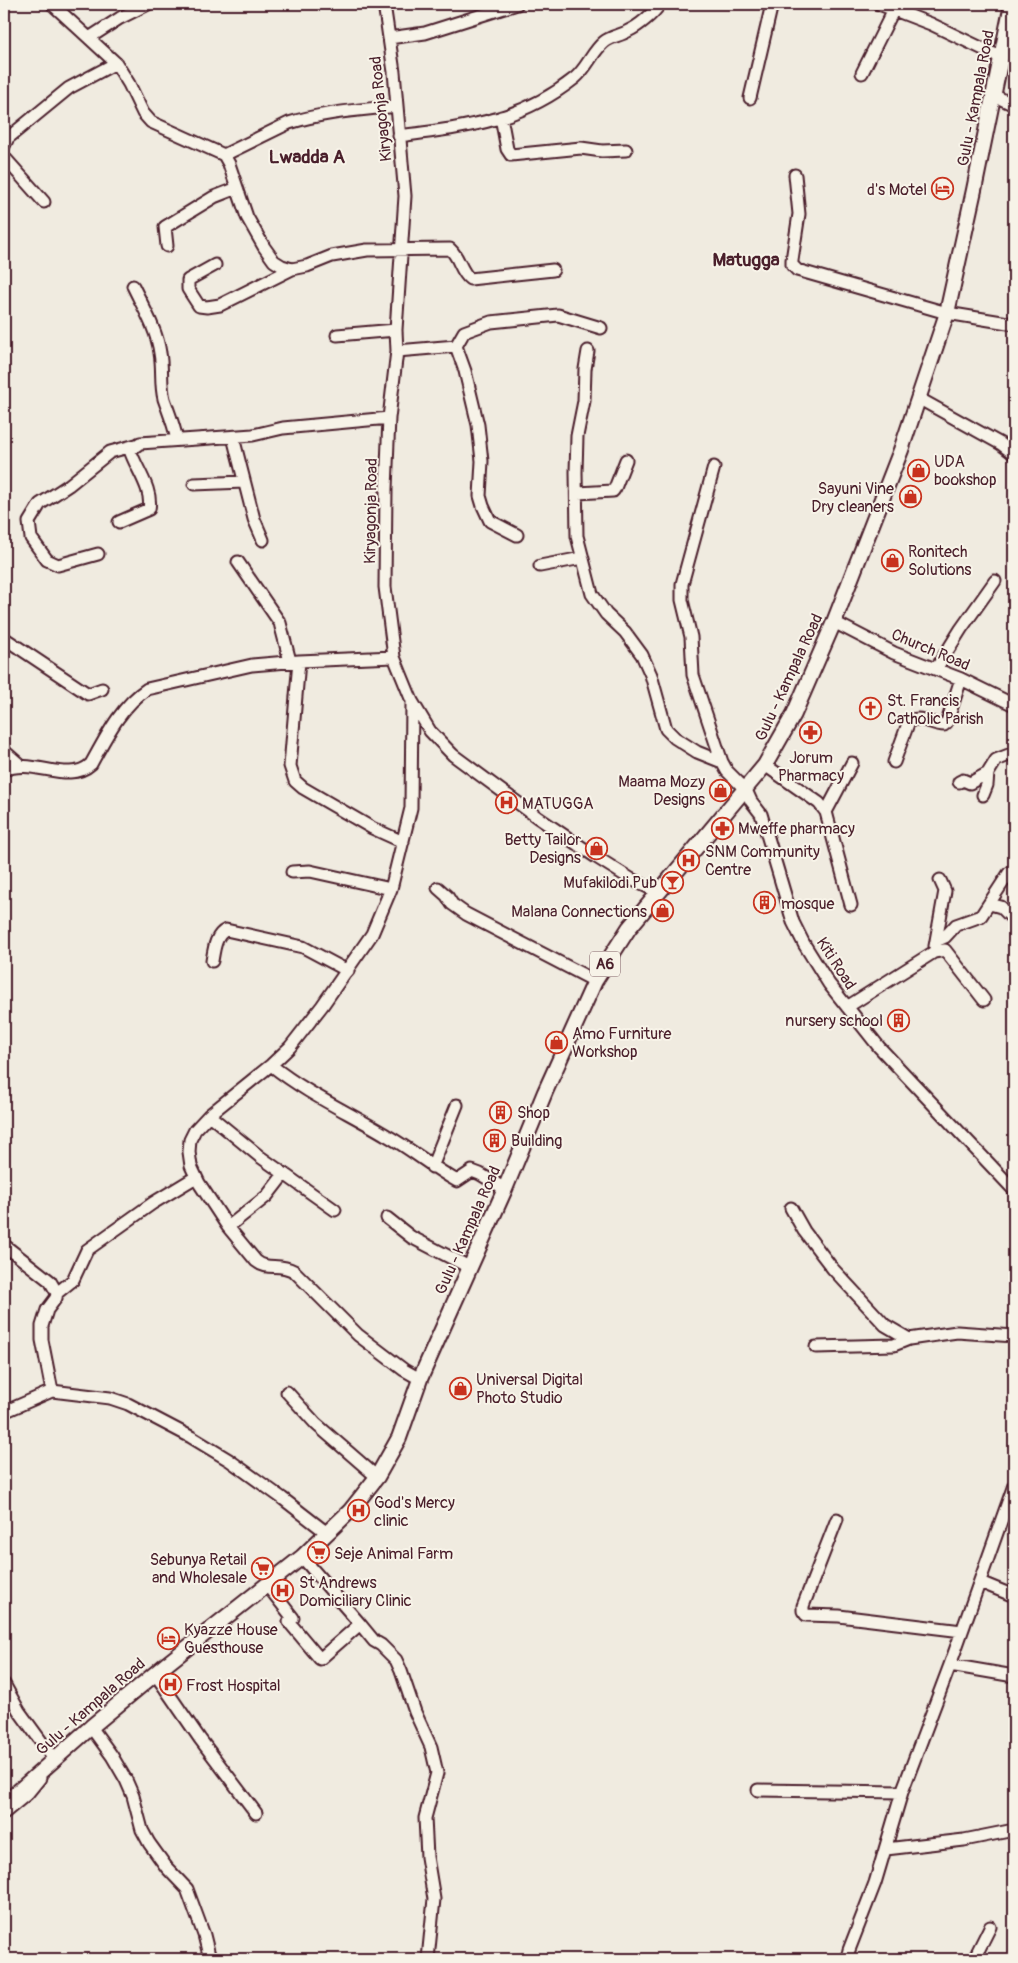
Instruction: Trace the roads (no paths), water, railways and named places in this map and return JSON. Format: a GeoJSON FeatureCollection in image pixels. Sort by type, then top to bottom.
{"type":"FeatureCollection","features":[{"type":"Feature","properties":{"kind":"main road","name":"Gulu - Kampala Road"},"geometry":{"type":"LineString","coordinates":[[4,1804],[91,1727],[302,1557],[327,1534],[350,1511],[377,1477],[399,1438],[420,1379],[505,1189],[545,1092],[596,981],[629,928],[765,765],[794,714],[834,622],[901,450],[947,313],[1000,58],[1009,40],[1012,4]]}},
{"type":"Feature","properties":{"kind":"street"},"geometry":{"type":"LineString","coordinates":[[52,4],[116,63],[143,113],[151,122],[224,155],[229,164],[247,216],[264,247],[274,261],[292,269]]}},
{"type":"Feature","properties":{"kind":"street"},"geometry":{"type":"LineString","coordinates":[[90,38],[120,18],[148,4]]}},
{"type":"Feature","properties":{"kind":"street","name":"Kiryagonja Road"},"geometry":{"type":"LineString","coordinates":[[384,4],[397,106],[405,196],[396,330],[397,352],[389,418],[385,548],[385,587],[394,656],[412,700],[430,731],[453,755],[574,842],[631,879],[658,892]]}},
{"type":"Feature","properties":{"kind":"street"},"geometry":{"type":"LineString","coordinates":[[389,38],[425,33],[517,4]]}},
{"type":"Feature","properties":{"kind":"street"},"geometry":{"type":"LineString","coordinates":[[399,136],[470,126],[519,112],[539,102],[582,72],[600,46],[612,37],[630,30],[660,4]]}},
{"type":"Feature","properties":{"kind":"street"},"geometry":{"type":"LineString","coordinates":[[750,98],[772,4]]}},
{"type":"Feature","properties":{"kind":"street"},"geometry":{"type":"LineString","coordinates":[[879,4],[894,8],[931,24],[1000,58]]}},
{"type":"Feature","properties":{"kind":"street"},"geometry":{"type":"LineString","coordinates":[[862,73],[894,8]]}},
{"type":"Feature","properties":{"kind":"street"},"geometry":{"type":"LineString","coordinates":[[4,146],[8,138],[69,88],[116,63]]}},
{"type":"Feature","properties":{"kind":"street"},"geometry":{"type":"LineString","coordinates":[[993,95],[1014,105]]}},
{"type":"Feature","properties":{"kind":"street"},"geometry":{"type":"LineString","coordinates":[[224,155],[301,119],[333,113],[397,106]]}},
{"type":"Feature","properties":{"kind":"street"},"geometry":{"type":"LineString","coordinates":[[502,117],[507,149],[511,155],[581,148],[602,151],[626,150]]}},
{"type":"Feature","properties":{"kind":"street"},"geometry":{"type":"LineString","coordinates":[[4,157],[44,202]]}},
{"type":"Feature","properties":{"kind":"street"},"geometry":{"type":"LineString","coordinates":[[795,174],[799,214],[792,265],[797,270],[947,313],[1014,324]]}},
{"type":"Feature","properties":{"kind":"street"},"geometry":{"type":"LineString","coordinates":[[167,246],[165,227],[214,197],[237,188]]}},
{"type":"Feature","properties":{"kind":"street"},"geometry":{"type":"LineString","coordinates":[[215,265],[188,280],[188,289],[199,306],[220,304],[292,269],[307,266],[332,256],[367,250],[450,249],[458,258],[465,275],[470,279],[553,270]]}},
{"type":"Feature","properties":{"kind":"street"},"geometry":{"type":"LineString","coordinates":[[133,286],[155,333],[160,354],[160,378],[177,440]]}},
{"type":"Feature","properties":{"kind":"street"},"geometry":{"type":"LineString","coordinates":[[518,535],[490,521],[483,506],[480,496],[482,461],[478,425],[465,371],[456,346],[464,332],[491,322],[558,315],[602,328]]}},
{"type":"Feature","properties":{"kind":"street"},"geometry":{"type":"LineString","coordinates":[[337,335],[396,330]]}},
{"type":"Feature","properties":{"kind":"street"},"geometry":{"type":"LineString","coordinates":[[397,352],[456,346]]}},
{"type":"Feature","properties":{"kind":"street"},"geometry":{"type":"LineString","coordinates":[[588,352],[585,369],[584,401],[576,450],[577,536],[592,594],[606,614],[625,632],[642,655],[651,675],[666,729],[697,752],[722,762]]}},
{"type":"Feature","properties":{"kind":"street"},"geometry":{"type":"LineString","coordinates":[[918,398],[1001,444],[1014,454]]}},
{"type":"Feature","properties":{"kind":"street"},"geometry":{"type":"LineString","coordinates":[[98,554],[58,565],[47,560],[31,538],[29,522],[40,504],[110,452],[136,445],[177,440],[233,437],[283,428],[389,418]]}},
{"type":"Feature","properties":{"kind":"street"},"geometry":{"type":"LineString","coordinates":[[233,437],[254,519],[263,540]]}},
{"type":"Feature","properties":{"kind":"street"},"geometry":{"type":"LineString","coordinates":[[119,522],[149,509],[148,491],[130,450],[136,445]]}},
{"type":"Feature","properties":{"kind":"street"},"geometry":{"type":"LineString","coordinates":[[578,493],[613,491],[616,488],[626,460]]}},
{"type":"Feature","properties":{"kind":"street"},"geometry":{"type":"LineString","coordinates":[[714,467],[682,584],[682,600],[691,636],[693,675],[722,762]]}},
{"type":"Feature","properties":{"kind":"street"},"geometry":{"type":"LineString","coordinates":[[194,484],[244,482]]}},
{"type":"Feature","properties":{"kind":"street"},"geometry":{"type":"LineString","coordinates":[[540,566],[582,558]]}},
{"type":"Feature","properties":{"kind":"street"},"geometry":{"type":"LineString","coordinates":[[238,562],[280,623],[294,661],[290,766],[295,781],[303,788],[350,816],[403,842]]}},
{"type":"Feature","properties":{"kind":"street"},"geometry":{"type":"LineString","coordinates":[[936,669],[961,628],[995,581]]}},
{"type":"Feature","properties":{"kind":"street","name":"Church Road"},"geometry":{"type":"LineString","coordinates":[[834,622],[894,652],[961,679],[1014,706]]}},
{"type":"Feature","properties":{"kind":"street"},"geometry":{"type":"LineString","coordinates":[[4,638],[88,694],[102,689]]}},
{"type":"Feature","properties":{"kind":"street"},"geometry":{"type":"LineString","coordinates":[[4,770],[20,765],[70,773],[85,769],[91,764],[126,707],[136,696],[147,689],[252,665],[394,656]]}},
{"type":"Feature","properties":{"kind":"street"},"geometry":{"type":"LineString","coordinates":[[894,762],[909,720],[921,718],[940,725],[944,725],[947,722],[961,679]]}},
{"type":"Feature","properties":{"kind":"street"},"geometry":{"type":"LineString","coordinates":[[412,700],[411,808],[390,889],[372,934],[348,971],[304,1030],[271,1065],[209,1115],[195,1130],[190,1140],[189,1152],[191,1166],[196,1177],[228,1227],[261,1265],[268,1267],[285,1266],[294,1271],[358,1335],[404,1370],[420,1379]]}},
{"type":"Feature","properties":{"kind":"street"},"geometry":{"type":"LineString","coordinates":[[4,751],[20,765]]}},
{"type":"Feature","properties":{"kind":"street"},"geometry":{"type":"LineString","coordinates":[[983,795],[987,785],[988,773],[996,760],[1014,753]]}},
{"type":"Feature","properties":{"kind":"street","name":"Kiti Road"},"geometry":{"type":"LineString","coordinates":[[722,762],[727,771],[746,790],[751,801],[761,814],[793,922],[817,966],[879,1047],[1014,1190]]}},
{"type":"Feature","properties":{"kind":"street"},"geometry":{"type":"LineString","coordinates":[[826,812],[852,763]]}},
{"type":"Feature","properties":{"kind":"street"},"geometry":{"type":"LineString","coordinates":[[765,765],[815,800],[826,812],[851,905]]}},
{"type":"Feature","properties":{"kind":"street"},"geometry":{"type":"LineString","coordinates":[[959,782],[963,780],[970,783],[988,773]]}},
{"type":"Feature","properties":{"kind":"street"},"geometry":{"type":"LineString","coordinates":[[292,872],[310,871],[390,889]]}},
{"type":"Feature","properties":{"kind":"street"},"geometry":{"type":"LineString","coordinates":[[847,1007],[935,947],[956,925],[981,916],[1009,873]]}},
{"type":"Feature","properties":{"kind":"street"},"geometry":{"type":"LineString","coordinates":[[935,947],[945,891],[940,880]]}},
{"type":"Feature","properties":{"kind":"street"},"geometry":{"type":"LineString","coordinates":[[438,888],[447,896],[452,904],[466,914],[596,981]]}},
{"type":"Feature","properties":{"kind":"street"},"geometry":{"type":"LineString","coordinates":[[990,904],[1001,907],[1014,920]]}},
{"type":"Feature","properties":{"kind":"street"},"geometry":{"type":"LineString","coordinates":[[212,961],[217,939],[221,932],[226,930],[303,947],[348,971]]}},
{"type":"Feature","properties":{"kind":"street"},"geometry":{"type":"LineString","coordinates":[[935,947],[945,950],[984,1000]]}},
{"type":"Feature","properties":{"kind":"street"},"geometry":{"type":"LineString","coordinates":[[271,1065],[305,1089],[392,1138],[432,1167],[457,1180],[472,1171],[505,1189]]}},
{"type":"Feature","properties":{"kind":"street"},"geometry":{"type":"LineString","coordinates":[[432,1167],[457,1104]]}},
{"type":"Feature","properties":{"kind":"street"},"geometry":{"type":"LineString","coordinates":[[209,1115],[284,1174],[335,1210]]}},
{"type":"Feature","properties":{"kind":"street"},"geometry":{"type":"LineString","coordinates":[[228,1227],[267,1196],[284,1174]]}},
{"type":"Feature","properties":{"kind":"street"},"geometry":{"type":"LineString","coordinates":[[52,1391],[42,1340],[42,1326],[47,1310],[56,1298],[57,1293],[73,1280],[86,1250],[154,1203],[196,1177]]}},
{"type":"Feature","properties":{"kind":"street"},"geometry":{"type":"LineString","coordinates":[[791,1208],[804,1231],[833,1269],[885,1325],[909,1339]]}},
{"type":"Feature","properties":{"kind":"street"},"geometry":{"type":"LineString","coordinates":[[387,1218],[411,1237],[469,1267]]}},
{"type":"Feature","properties":{"kind":"street"},"geometry":{"type":"LineString","coordinates":[[4,1245],[50,1281],[57,1293]]}},
{"type":"Feature","properties":{"kind":"street"},"geometry":{"type":"LineString","coordinates":[[816,1347],[894,1344],[909,1339],[957,1332],[1014,1336]]}},
{"type":"Feature","properties":{"kind":"street"},"geometry":{"type":"LineString","coordinates":[[4,1412],[52,1391],[110,1398],[128,1404],[191,1437],[229,1460],[282,1498],[327,1534]]}},
{"type":"Feature","properties":{"kind":"street"},"geometry":{"type":"LineString","coordinates":[[287,1392],[316,1424],[377,1477]]}},
{"type":"Feature","properties":{"kind":"street"},"geometry":{"type":"LineString","coordinates":[[847,1959],[848,1950],[875,1883],[902,1792],[980,1582],[1009,1518],[1014,1485]]}},
{"type":"Feature","properties":{"kind":"street"},"geometry":{"type":"LineString","coordinates":[[837,1519],[803,1606],[803,1612],[806,1615],[839,1616],[962,1631]]}},
{"type":"Feature","properties":{"kind":"street"},"geometry":{"type":"LineString","coordinates":[[302,1557],[374,1641],[381,1645],[396,1660],[431,1747],[437,1773],[424,1818],[427,1858],[434,1899],[428,1959]]}},
{"type":"Feature","properties":{"kind":"street"},"geometry":{"type":"LineString","coordinates":[[980,1582],[1014,1596]]}},
{"type":"Feature","properties":{"kind":"street"},"geometry":{"type":"LineString","coordinates":[[267,1585],[293,1618],[289,1622],[320,1660],[360,1624]]}},
{"type":"Feature","properties":{"kind":"street"},"geometry":{"type":"LineString","coordinates":[[950,1665],[1014,1676]]}},
{"type":"Feature","properties":{"kind":"street"},"geometry":{"type":"LineString","coordinates":[[162,1668],[160,1681],[200,1739],[256,1813]]}},
{"type":"Feature","properties":{"kind":"street"},"geometry":{"type":"LineString","coordinates":[[4,1684],[50,1763],[27,1794],[4,1813]]}},
{"type":"Feature","properties":{"kind":"street"},"geometry":{"type":"LineString","coordinates":[[91,1727],[112,1756],[126,1780],[133,1796],[139,1821],[149,1843],[167,1868],[187,1889],[204,1935],[210,1959]]}},
{"type":"Feature","properties":{"kind":"street"},"geometry":{"type":"LineString","coordinates":[[758,1790],[902,1792]]}},
{"type":"Feature","properties":{"kind":"street"},"geometry":{"type":"LineString","coordinates":[[886,1849],[964,1840],[1014,1830]]}},
{"type":"Feature","properties":{"kind":"street"},"geometry":{"type":"LineString","coordinates":[[974,1959],[990,1926]]}},
{"type":"Feature","properties":{"kind":"place","name":"d's Motel"},"geometry":{"type":"Point","coordinates":[943,189]}},
{"type":"Feature","properties":{"kind":"place","name":"UDA bookshop"},"geometry":{"type":"Point","coordinates":[918,470]}},
{"type":"Feature","properties":{"kind":"place","name":"Sayuni Vine Dry cleaners"},"geometry":{"type":"Point","coordinates":[910,497]}},
{"type":"Feature","properties":{"kind":"place","name":"Ronitech Solutions"},"geometry":{"type":"Point","coordinates":[892,560]}},
{"type":"Feature","properties":{"kind":"place","name":"St. Francis Catholic Parish"},"geometry":{"type":"Point","coordinates":[871,709]}},
{"type":"Feature","properties":{"kind":"place","name":"Jorum Pharmacy"},"geometry":{"type":"Point","coordinates":[811,733]}},
{"type":"Feature","properties":{"kind":"place","name":"Maama Mozy Designs"},"geometry":{"type":"Point","coordinates":[721,790]}},
{"type":"Feature","properties":{"kind":"place","name":"MATUGGA"},"geometry":{"type":"Point","coordinates":[506,803]}},
{"type":"Feature","properties":{"kind":"place","name":"Mweffe pharmacy"},"geometry":{"type":"Point","coordinates":[722,828]}},
{"type":"Feature","properties":{"kind":"place","name":"Betty Tailor Designs"},"geometry":{"type":"Point","coordinates":[597,848]}},
{"type":"Feature","properties":{"kind":"place","name":"SNM Community Centre"},"geometry":{"type":"Point","coordinates":[689,860]}},
{"type":"Feature","properties":{"kind":"place","name":"Mufakilodi Pub"},"geometry":{"type":"Point","coordinates":[673,882]}},
{"type":"Feature","properties":{"kind":"place","name":"mosque"},"geometry":{"type":"Point","coordinates":[765,903]}},
{"type":"Feature","properties":{"kind":"place","name":"Malana Connections"},"geometry":{"type":"Point","coordinates":[663,911]}},
{"type":"Feature","properties":{"kind":"place","name":"nursery school"},"geometry":{"type":"Point","coordinates":[899,1020]}},
{"type":"Feature","properties":{"kind":"place","name":"Amo Furniture Workshop"},"geometry":{"type":"Point","coordinates":[556,1042]}},
{"type":"Feature","properties":{"kind":"place","name":"Shop"},"geometry":{"type":"Point","coordinates":[501,1112]}},
{"type":"Feature","properties":{"kind":"place","name":"Building"},"geometry":{"type":"Point","coordinates":[495,1140]}},
{"type":"Feature","properties":{"kind":"place","name":"Universal Digital Photo Studio"},"geometry":{"type":"Point","coordinates":[460,1388]}},
{"type":"Feature","properties":{"kind":"place","name":"God's Mercy clinic"},"geometry":{"type":"Point","coordinates":[358,1511]}},
{"type":"Feature","properties":{"kind":"place","name":"Seje Animal Farm"},"geometry":{"type":"Point","coordinates":[318,1553]}},
{"type":"Feature","properties":{"kind":"place","name":"Sebunya Retail and Wholesale"},"geometry":{"type":"Point","coordinates":[263,1568]}},
{"type":"Feature","properties":{"kind":"place","name":"St Andrews Domiciliary Clinic"},"geometry":{"type":"Point","coordinates":[283,1591]}},
{"type":"Feature","properties":{"kind":"place","name":"Kyazze House Guesthouse"},"geometry":{"type":"Point","coordinates":[168,1638]}},
{"type":"Feature","properties":{"kind":"place","name":"Frost Hospital"},"geometry":{"type":"Point","coordinates":[170,1685]}},
{"type":"Feature","properties":{"kind":"district","name":"Lwadda A"},"geometry":{"type":"Point","coordinates":[307,156]}},
{"type":"Feature","properties":{"kind":"district","name":"Matugga"},"geometry":{"type":"Point","coordinates":[746,259]}}]}
